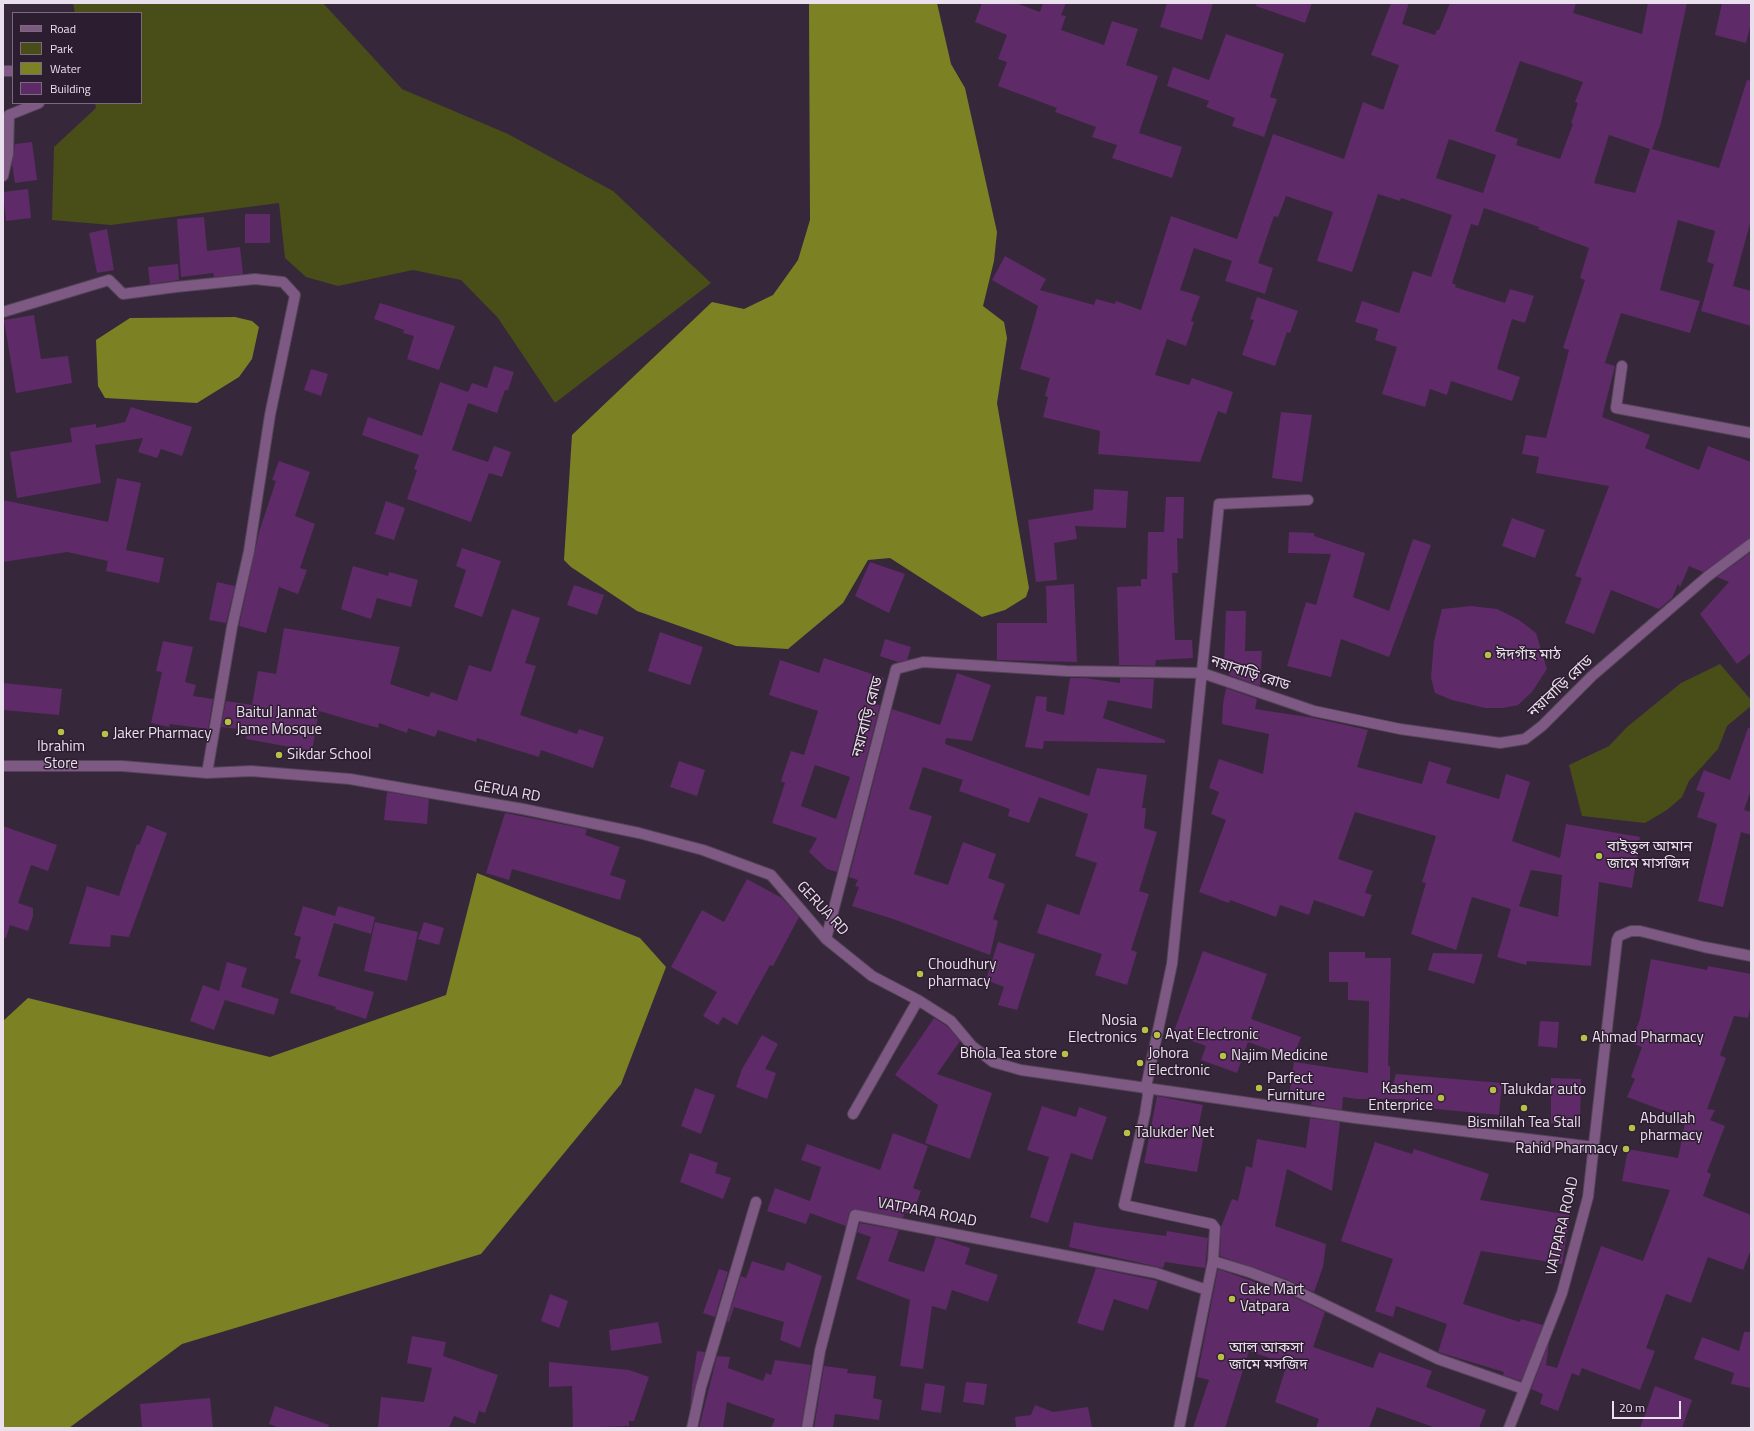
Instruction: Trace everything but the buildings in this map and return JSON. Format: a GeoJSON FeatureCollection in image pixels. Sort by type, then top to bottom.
{"type":"FeatureCollection","features":[{"type":"Feature","properties":{"kind":"street"},"geometry":{"type":"LineString","coordinates":[[3,176],[8,154],[9,115],[36,104]]}},
{"type":"Feature","properties":{"kind":"street"},"geometry":{"type":"LineString","coordinates":[[3,312],[109,280],[123,294],[255,279],[283,282],[295,295],[270,415],[248,551],[232,627],[207,773]]}},
{"type":"Feature","properties":{"kind":"street"},"geometry":{"type":"LineString","coordinates":[[1622,366],[1616,408],[1751,433]]}},
{"type":"Feature","properties":{"kind":"street"},"geometry":{"type":"LineString","coordinates":[[1179,1428],[1214,1261],[1215,1228],[1213,1224],[1124,1206],[1145,1114],[1148,1095],[1146,1087],[1172,964],[1219,504],[1308,500]]}},
{"type":"Feature","properties":{"kind":"street","name":"নয়াবাড়ি রোড"},"geometry":{"type":"LineString","coordinates":[[826,939],[896,669],[923,662],[1067,671],[1202,673],[1314,711],[1400,729],[1500,743],[1525,739],[1542,726],[1592,676],[1702,581],[1751,544]]}},
{"type":"Feature","properties":{"kind":"street","name":"GERUA RD"},"geometry":{"type":"LineString","coordinates":[[3,766],[122,766],[207,773],[251,771],[350,779],[523,809],[639,833],[703,850],[771,875],[826,939],[872,976],[918,1000],[950,1021],[972,1046],[994,1062],[1021,1070],[1355,1118],[1594,1147]]}},
{"type":"Feature","properties":{"kind":"street","name":"VATPARA ROAD"},"geometry":{"type":"LineString","coordinates":[[1509,1428],[1562,1293],[1588,1197],[1615,949],[1619,936],[1631,931],[1640,931],[1704,947],[1751,956]]}},
{"type":"Feature","properties":{"kind":"street"},"geometry":{"type":"LineString","coordinates":[[854,1114],[918,1000]]}},
{"type":"Feature","properties":{"kind":"street"},"geometry":{"type":"LineString","coordinates":[[692,1428],[701,1387],[756,1202]]}},
{"type":"Feature","properties":{"kind":"street","name":"VATPARA ROAD"},"geometry":{"type":"LineString","coordinates":[[807,1428],[820,1351],[856,1215],[1156,1273],[1207,1290]]}},
{"type":"Feature","properties":{"kind":"street"},"geometry":{"type":"LineString","coordinates":[[1214,1261],[1286,1286],[1438,1359],[1524,1389]]}},
{"type":"Feature","properties":{"kind":"green space"},"geometry":{"type":"Polygon","coordinates":[[[73,3],[323,3],[402,89],[508,134],[613,191],[711,283],[555,403],[498,318],[461,280],[413,270],[338,286],[306,277],[285,258],[279,203],[111,225],[52,220],[54,147],[96,108],[95,104],[142,104],[142,12],[75,12],[73,3]]]}},
{"type":"Feature","properties":{"kind":"green space"},"geometry":{"type":"Polygon","coordinates":[[[1720,664],[1751,700],[1751,706],[1727,726],[1718,749],[1689,781],[1682,797],[1667,810],[1645,823],[1582,816],[1569,765],[1609,746],[1627,727],[1681,683],[1720,664]]]}},
{"type":"Feature","properties":{"kind":"water"},"geometry":{"type":"Polygon","coordinates":[[[809,3],[937,3],[951,64],[965,88],[997,232],[994,261],[983,306],[1004,322],[1007,338],[997,403],[1029,588],[1026,597],[1005,610],[982,617],[890,558],[868,560],[843,603],[788,649],[736,646],[637,611],[571,567],[564,560],[572,435],[712,302],[744,309],[773,295],[798,260],[810,220],[809,3]]]}},
{"type":"Feature","properties":{"kind":"water"},"geometry":{"type":"Polygon","coordinates":[[[235,317],[252,321],[259,327],[252,359],[239,377],[197,403],[105,398],[98,386],[96,340],[130,318],[235,317]]]}},
{"type":"Feature","properties":{"kind":"water"},"geometry":{"type":"Polygon","coordinates":[[[477,873],[640,938],[666,967],[621,1084],[481,1254],[182,1344],[69,1428],[3,1428],[3,1021],[28,998],[270,1057],[446,995],[477,873]]]}},
{"type":"Feature","properties":{"kind":"place","name":"ঈদগাঁহ মাঠ"},"geometry":{"type":"Point","coordinates":[1488,655]}},
{"type":"Feature","properties":{"kind":"place","name":"Baitul Jannat Jame Mosque"},"geometry":{"type":"Point","coordinates":[228,722]}},
{"type":"Feature","properties":{"kind":"place","name":"Ibrahim Store"},"geometry":{"type":"Point","coordinates":[61,732]}},
{"type":"Feature","properties":{"kind":"place","name":"Jaker Pharmacy"},"geometry":{"type":"Point","coordinates":[105,734]}},
{"type":"Feature","properties":{"kind":"place","name":"Sikdar School"},"geometry":{"type":"Point","coordinates":[279,755]}},
{"type":"Feature","properties":{"kind":"place","name":"বাইতুল আমান জামে মাসজিদ"},"geometry":{"type":"Point","coordinates":[1599,856]}},
{"type":"Feature","properties":{"kind":"place","name":"Choudhury pharmacy"},"geometry":{"type":"Point","coordinates":[920,974]}},
{"type":"Feature","properties":{"kind":"place","name":"Nosia Electronics"},"geometry":{"type":"Point","coordinates":[1145,1030]}},
{"type":"Feature","properties":{"kind":"place","name":"Ayat Electronic"},"geometry":{"type":"Point","coordinates":[1157,1035]}},
{"type":"Feature","properties":{"kind":"place","name":"Ahmad Pharmacy"},"geometry":{"type":"Point","coordinates":[1584,1038]}},
{"type":"Feature","properties":{"kind":"place","name":"Bhola Tea store"},"geometry":{"type":"Point","coordinates":[1065,1054]}},
{"type":"Feature","properties":{"kind":"place","name":"Najim Medicine"},"geometry":{"type":"Point","coordinates":[1223,1056]}},
{"type":"Feature","properties":{"kind":"place","name":"Johora Electronic"},"geometry":{"type":"Point","coordinates":[1140,1063]}},
{"type":"Feature","properties":{"kind":"place","name":"Parfect Furniture"},"geometry":{"type":"Point","coordinates":[1259,1088]}},
{"type":"Feature","properties":{"kind":"place","name":"Talukdar auto"},"geometry":{"type":"Point","coordinates":[1493,1090]}},
{"type":"Feature","properties":{"kind":"place","name":"Kashem Enterprice"},"geometry":{"type":"Point","coordinates":[1441,1098]}},
{"type":"Feature","properties":{"kind":"place","name":"Bismillah Tea Stall"},"geometry":{"type":"Point","coordinates":[1524,1108]}},
{"type":"Feature","properties":{"kind":"place","name":"Abdullah pharmacy"},"geometry":{"type":"Point","coordinates":[1632,1128]}},
{"type":"Feature","properties":{"kind":"place","name":"Talukder Net"},"geometry":{"type":"Point","coordinates":[1127,1133]}},
{"type":"Feature","properties":{"kind":"place","name":"Rahid Pharmacy"},"geometry":{"type":"Point","coordinates":[1626,1149]}},
{"type":"Feature","properties":{"kind":"place","name":"Cake Mart Vatpara"},"geometry":{"type":"Point","coordinates":[1232,1299]}},
{"type":"Feature","properties":{"kind":"place","name":"আল আকসা জামে মসজিদ"},"geometry":{"type":"Point","coordinates":[1221,1357]}}]}
